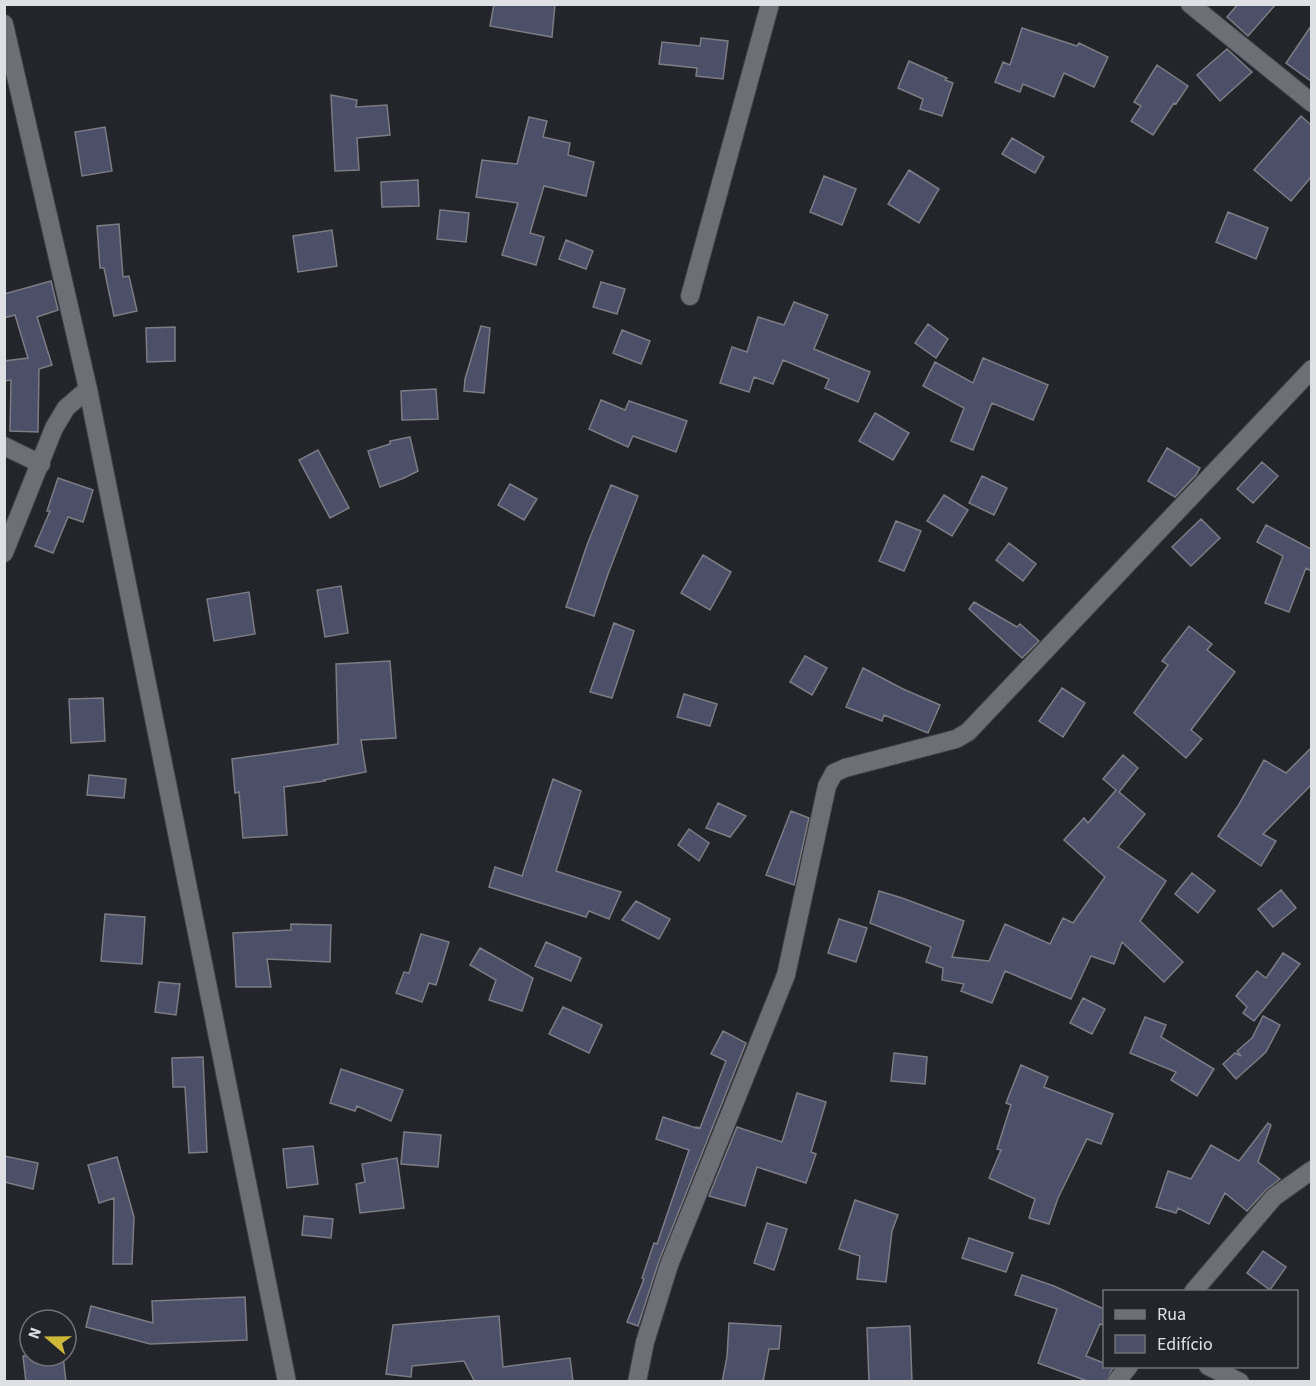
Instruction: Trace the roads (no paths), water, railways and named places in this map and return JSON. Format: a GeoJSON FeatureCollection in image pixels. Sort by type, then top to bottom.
{"type":"FeatureCollection","features":[{"type":"Feature","properties":{"kind":"street"},"geometry":{"type":"LineString","coordinates":[[690,296],[770,4]]}},
{"type":"Feature","properties":{"kind":"street"},"geometry":{"type":"LineString","coordinates":[[1190,4],[1311,103]]}},
{"type":"Feature","properties":{"kind":"street"},"geometry":{"type":"LineString","coordinates":[[4,24],[88,389],[287,1382]]}},
{"type":"Feature","properties":{"kind":"street"},"geometry":{"type":"LineString","coordinates":[[637,1382],[645,1342],[669,1264],[786,975],[827,786],[834,774],[845,768],[957,739],[968,732],[1311,369]]}},
{"type":"Feature","properties":{"kind":"street"},"geometry":{"type":"LineString","coordinates":[[4,553],[54,428],[66,408],[88,389]]}},
{"type":"Feature","properties":{"kind":"street"},"geometry":{"type":"LineString","coordinates":[[4,446],[41,464]]}},
{"type":"Feature","properties":{"kind":"street"},"geometry":{"type":"LineString","coordinates":[[1195,1290],[1274,1197],[1311,1170]]}},
{"type":"Feature","properties":{"kind":"street"},"geometry":{"type":"LineString","coordinates":[[1116,1382],[1127,1368]]}},
{"type":"Feature","properties":{"kind":"street"},"geometry":{"type":"LineString","coordinates":[[1212,1368],[1240,1382]]}}]}
